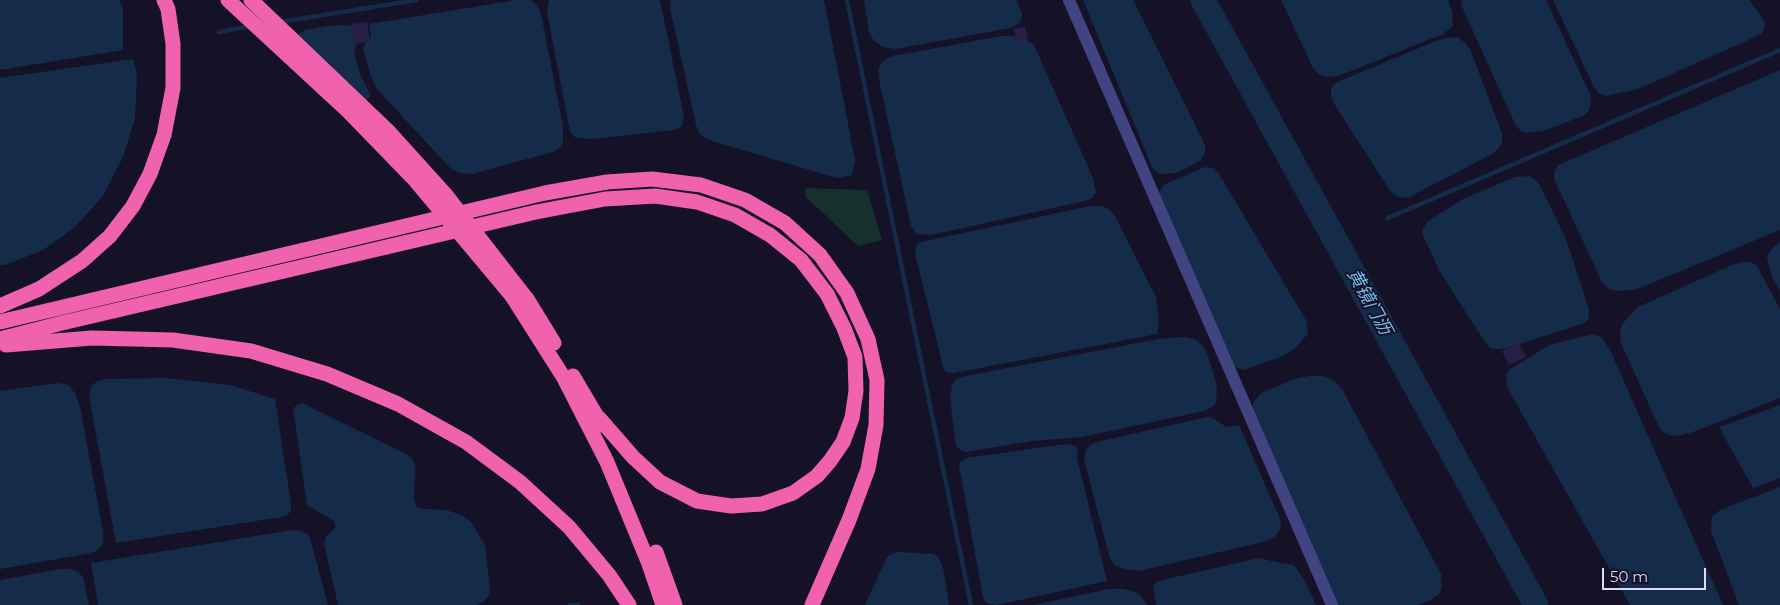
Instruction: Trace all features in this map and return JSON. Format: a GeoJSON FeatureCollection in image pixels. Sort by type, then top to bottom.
{"type":"FeatureCollection","features":[{"type":"Feature","properties":{"kind":"highway"},"geometry":{"type":"LineString","coordinates":[[0,306],[38,290],[82,261],[110,236],[133,206],[150,174],[164,135],[173,88],[173,44],[168,9],[164,0]]}},
{"type":"Feature","properties":{"kind":"highway"},"geometry":{"type":"LineString","coordinates":[[228,0],[348,111],[407,172],[512,296],[564,378],[607,462],[675,605]]}},
{"type":"Feature","properties":{"kind":"highway"},"geometry":{"type":"LineString","coordinates":[[251,0],[389,132],[446,195],[527,299],[598,418],[654,561],[663,605]]}},
{"type":"Feature","properties":{"kind":"highway"},"geometry":{"type":"LineString","coordinates":[[0,322],[545,193],[607,182],[652,179],[701,185],[745,200],[785,223],[826,262],[847,293],[868,339],[877,380],[876,425],[868,469],[849,520],[812,605]]}},
{"type":"Feature","properties":{"kind":"highway"},"geometry":{"type":"LineString","coordinates":[[0,339],[81,318],[536,212],[605,199],[655,196],[697,202],[735,215],[770,235],[801,260],[827,294],[844,328],[855,357],[856,392],[852,418],[843,442],[817,476],[793,493],[762,504],[731,506],[697,500],[660,482],[633,457],[598,418]]}},
{"type":"Feature","properties":{"kind":"highway"},"geometry":{"type":"LineString","coordinates":[[0,345],[92,338],[173,340],[251,351],[327,374],[398,404],[466,442],[520,482],[568,527],[608,575],[629,605]]}},
{"type":"Feature","properties":{"kind":"street"},"geometry":{"type":"LineString","coordinates":[[1069,0],[1332,605]]}},
{"type":"Feature","properties":{"kind":"green space"},"geometry":{"type":"Polygon","coordinates":[[[805,188],[867,190],[882,240],[858,246],[806,197],[805,188]]]}},
{"type":"Feature","properties":{"kind":"water"},"geometry":{"type":"Polygon","coordinates":[[[0,0],[119,0],[123,8],[123,50],[0,70],[0,0]]]}},
{"type":"Feature","properties":{"kind":"water"},"geometry":{"type":"Polygon","coordinates":[[[516,0],[531,0],[537,5],[541,14],[563,126],[563,142],[560,148],[553,152],[472,174],[460,173],[451,169],[377,89],[363,49],[365,43],[371,37],[369,24],[516,0]]]}},
{"type":"Feature","properties":{"kind":"water"},"geometry":{"type":"Polygon","coordinates":[[[549,0],[660,0],[684,117],[682,126],[674,130],[592,139],[576,138],[571,133],[569,127],[547,12],[549,0]]]}},
{"type":"Feature","properties":{"kind":"water"},"geometry":{"type":"Polygon","coordinates":[[[671,0],[824,0],[855,160],[852,175],[837,178],[715,142],[699,133],[670,8],[671,0]]]}},
{"type":"Feature","properties":{"kind":"water"},"geometry":{"type":"Polygon","coordinates":[[[864,0],[1016,0],[1022,13],[1021,20],[1011,28],[895,49],[883,47],[874,41],[869,32],[864,0]]]}},
{"type":"Feature","properties":{"kind":"water"},"geometry":{"type":"Polygon","coordinates":[[[1083,0],[1133,0],[1205,145],[1205,153],[1201,160],[1177,173],[1160,174],[1153,169],[1083,0]]]}},
{"type":"Feature","properties":{"kind":"water"},"geometry":{"type":"Polygon","coordinates":[[[1281,0],[1448,0],[1452,11],[1453,26],[1443,34],[1351,71],[1327,77],[1314,70],[1281,0]]]}},
{"type":"Feature","properties":{"kind":"water"},"geometry":{"type":"Polygon","coordinates":[[[1461,0],[1546,0],[1591,97],[1590,109],[1585,115],[1544,131],[1526,133],[1520,130],[1516,126],[1462,7],[1461,0]]]}},
{"type":"Feature","properties":{"kind":"water"},"geometry":{"type":"Polygon","coordinates":[[[1553,0],[1749,0],[1765,22],[1761,34],[1755,37],[1638,89],[1606,96],[1598,93],[1594,87],[1553,0]]]}},
{"type":"Feature","properties":{"kind":"water"},"geometry":{"type":"Polygon","coordinates":[[[345,25],[357,27],[360,36],[354,51],[359,72],[371,96],[358,107],[288,41],[305,30],[345,25]]]}},
{"type":"Feature","properties":{"kind":"water"},"geometry":{"type":"Polygon","coordinates":[[[1001,36],[1025,39],[1034,45],[1093,178],[1096,192],[1092,198],[1085,201],[931,235],[917,234],[911,226],[878,70],[885,60],[893,56],[1001,36]]]}},
{"type":"Feature","properties":{"kind":"water"},"geometry":{"type":"Polygon","coordinates":[[[1458,37],[1470,49],[1499,125],[1502,142],[1494,153],[1410,197],[1402,198],[1396,196],[1391,192],[1336,107],[1331,97],[1331,90],[1333,85],[1342,80],[1436,41],[1458,37]]]}},
{"type":"Feature","properties":{"kind":"water"},"geometry":{"type":"Polygon","coordinates":[[[133,59],[137,75],[135,118],[123,157],[103,196],[75,227],[43,250],[5,265],[0,265],[0,78],[133,59]]]}},
{"type":"Feature","properties":{"kind":"water"},"geometry":{"type":"Polygon","coordinates":[[[1780,70],[1780,230],[1635,290],[1615,291],[1608,288],[1602,282],[1555,181],[1554,172],[1558,165],[1780,70]]]}},
{"type":"Feature","properties":{"kind":"water"},"geometry":{"type":"Polygon","coordinates":[[[1205,167],[1214,168],[1219,174],[1307,322],[1308,334],[1294,349],[1283,356],[1244,370],[1232,364],[1159,193],[1163,185],[1205,167]]]}},
{"type":"Feature","properties":{"kind":"water"},"geometry":{"type":"Polygon","coordinates":[[[1530,176],[1539,184],[1566,239],[1589,309],[1589,318],[1585,323],[1507,348],[1491,348],[1485,342],[1440,272],[1423,236],[1423,229],[1427,222],[1463,199],[1515,177],[1530,176]]]}},
{"type":"Feature","properties":{"kind":"water"},"geometry":{"type":"Polygon","coordinates":[[[1090,206],[1102,206],[1109,209],[1115,216],[1156,297],[1159,323],[1157,334],[954,373],[948,373],[944,370],[915,253],[917,244],[1090,206]]]}},
{"type":"Feature","properties":{"kind":"water"},"geometry":{"type":"Polygon","coordinates":[[[1780,242],[1780,291],[1772,277],[1767,257],[1771,249],[1780,242]]]}},
{"type":"Feature","properties":{"kind":"water"},"geometry":{"type":"Polygon","coordinates":[[[1751,262],[1757,266],[1780,309],[1780,398],[1693,432],[1678,436],[1669,435],[1662,431],[1658,425],[1621,343],[1620,332],[1622,324],[1638,307],[1734,264],[1751,262]]]}},
{"type":"Feature","properties":{"kind":"water"},"geometry":{"type":"Polygon","coordinates":[[[1593,334],[1601,337],[1611,352],[1723,605],[1630,605],[1507,387],[1506,375],[1509,370],[1549,345],[1593,334]]]}},
{"type":"Feature","properties":{"kind":"water"},"geometry":{"type":"Polygon","coordinates":[[[1184,337],[1195,339],[1202,345],[1208,356],[1217,386],[1216,403],[1204,411],[1082,437],[1032,441],[966,452],[960,450],[956,445],[950,399],[952,385],[955,380],[961,377],[1158,339],[1184,337]]]}},
{"type":"Feature","properties":{"kind":"water"},"geometry":{"type":"Polygon","coordinates":[[[1323,376],[1333,380],[1342,389],[1441,574],[1442,588],[1439,594],[1429,601],[1418,605],[1335,605],[1252,407],[1254,401],[1261,393],[1295,379],[1323,376]]]}},
{"type":"Feature","properties":{"kind":"water"},"geometry":{"type":"Polygon","coordinates":[[[166,378],[230,385],[275,399],[291,504],[291,511],[287,515],[116,543],[89,396],[91,387],[96,382],[104,379],[166,378]]]}},
{"type":"Feature","properties":{"kind":"water"},"geometry":{"type":"Polygon","coordinates":[[[58,383],[68,385],[75,393],[80,407],[103,532],[103,541],[96,551],[86,554],[0,569],[0,391],[58,383]]]}},
{"type":"Feature","properties":{"kind":"water"},"geometry":{"type":"Polygon","coordinates":[[[302,403],[408,455],[414,461],[414,500],[417,507],[446,510],[462,515],[472,523],[485,546],[490,590],[488,597],[483,602],[477,605],[338,605],[324,544],[326,536],[335,529],[335,522],[307,505],[293,408],[302,403]]]}},
{"type":"Feature","properties":{"kind":"water"},"geometry":{"type":"Polygon","coordinates":[[[1780,405],[1780,478],[1753,488],[1719,427],[1780,405]]]}},
{"type":"Feature","properties":{"kind":"water"},"geometry":{"type":"Polygon","coordinates":[[[1207,417],[1213,418],[1226,427],[1239,425],[1281,521],[1280,529],[1276,536],[1267,541],[1139,571],[1116,566],[1110,559],[1084,459],[1086,450],[1090,445],[1097,442],[1207,417]]]}},
{"type":"Feature","properties":{"kind":"water"},"geometry":{"type":"Polygon","coordinates":[[[1065,444],[1073,445],[1077,448],[1077,458],[1107,581],[997,605],[989,604],[985,602],[983,597],[959,466],[960,462],[966,458],[1065,444]]]}},
{"type":"Feature","properties":{"kind":"water"},"geometry":{"type":"Polygon","coordinates":[[[1780,487],[1780,605],[1739,605],[1711,531],[1712,517],[1720,510],[1780,487]]]}},
{"type":"Feature","properties":{"kind":"water"},"geometry":{"type":"Polygon","coordinates":[[[292,530],[301,531],[310,538],[328,605],[98,605],[91,563],[292,530]]]}},
{"type":"Feature","properties":{"kind":"water"},"geometry":{"type":"Polygon","coordinates":[[[898,552],[933,554],[938,557],[943,567],[949,605],[865,605],[886,559],[889,555],[898,552]]]}},
{"type":"Feature","properties":{"kind":"water"},"geometry":{"type":"Polygon","coordinates":[[[1259,558],[1294,565],[1305,581],[1316,605],[1156,605],[1153,586],[1158,581],[1259,558]]]}},
{"type":"Feature","properties":{"kind":"water"},"geometry":{"type":"Polygon","coordinates":[[[60,569],[71,569],[83,577],[89,605],[0,605],[0,580],[60,569]]]}},
{"type":"Feature","properties":{"kind":"water"},"geometry":{"type":"Polygon","coordinates":[[[1109,589],[1124,589],[1134,592],[1141,596],[1147,605],[1033,605],[1109,589]]]}},
{"type":"Feature","properties":{"kind":"building"},"geometry":{"type":"Polygon","coordinates":[[[367,22],[370,41],[355,44],[351,24],[367,22]]]}},
{"type":"Feature","properties":{"kind":"building"},"geometry":{"type":"Polygon","coordinates":[[[1025,27],[1028,39],[1017,42],[1014,29],[1025,27]]]}},
{"type":"Feature","properties":{"kind":"building"},"geometry":{"type":"Polygon","coordinates":[[[1519,343],[1526,357],[1509,365],[1502,351],[1519,343]]]}},
{"type":"Feature","properties":{"kind":"waterway"},"geometry":{"type":"LineString","coordinates":[[280,22],[417,0]]}},
{"type":"Feature","properties":{"kind":"waterway"},"geometry":{"type":"LineString","coordinates":[[847,0],[971,605]]}},
{"type":"Feature","properties":{"kind":"waterway","name":"黄镜门沥"},"geometry":{"type":"LineString","coordinates":[[1203,0],[1536,605]]}},
{"type":"Feature","properties":{"kind":"waterway"},"geometry":{"type":"LineString","coordinates":[[219,32],[252,26]]}},
{"type":"Feature","properties":{"kind":"waterway"},"geometry":{"type":"LineString","coordinates":[[1388,218],[1780,50]]}},
{"type":"Feature","properties":{"kind":"waterway"},"geometry":{"type":"LineString","coordinates":[[570,605],[578,605]]}}]}
